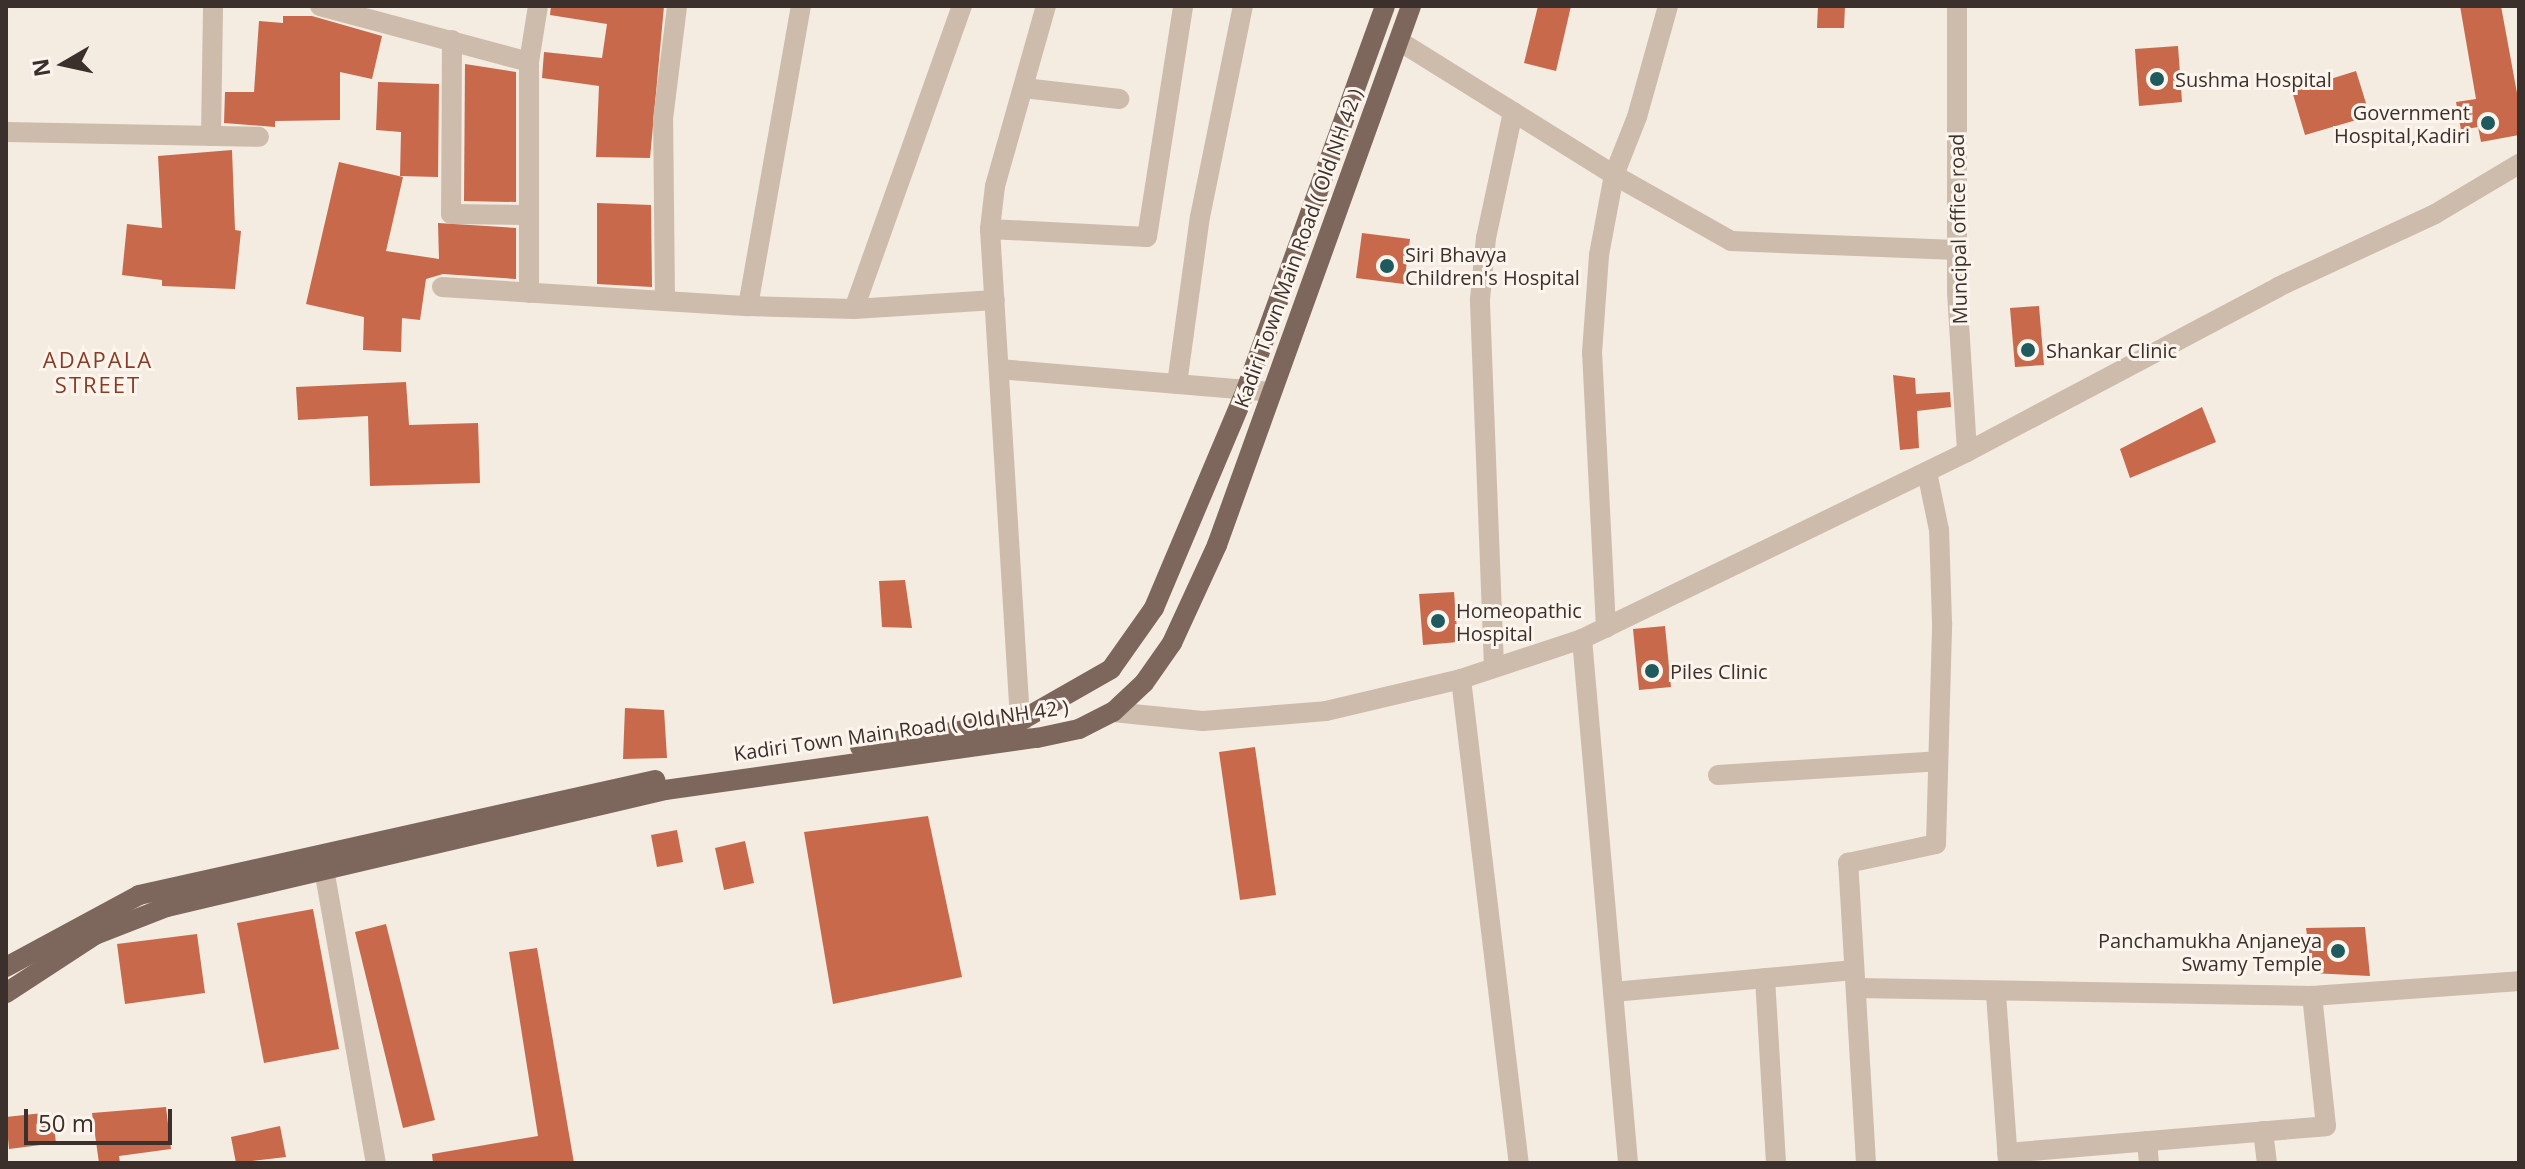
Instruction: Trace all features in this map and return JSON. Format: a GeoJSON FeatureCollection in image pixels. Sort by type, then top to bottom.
{"type":"FeatureCollection","features":[{"type":"Feature","properties":{"kind":"main road","name":"Kadiri Town Main Road ( Old NH 42 )"},"geometry":{"type":"LineString","coordinates":[[6,993],[110,929],[167,907],[665,790],[1021,731],[1111,669],[1154,608],[1246,390],[1380,8]]}},
{"type":"Feature","properties":{"kind":"main road","name":"Kadiri Town Main Road ( Old NH 42 )"},"geometry":{"type":"LineString","coordinates":[[6,967],[139,895],[616,786],[1021,731],[1079,729],[1113,712],[1144,683],[1172,643],[1217,545],[1408,14]]}},
{"type":"Feature","properties":{"kind":"street"},"geometry":{"type":"LineString","coordinates":[[211,136],[213,6]]}},
{"type":"Feature","properties":{"kind":"street"},"geometry":{"type":"LineString","coordinates":[[320,6],[529,62]]}},
{"type":"Feature","properties":{"kind":"street"},"geometry":{"type":"LineString","coordinates":[[529,293],[529,62],[538,6]]}},
{"type":"Feature","properties":{"kind":"street"},"geometry":{"type":"LineString","coordinates":[[665,301],[663,119],[677,6]]}},
{"type":"Feature","properties":{"kind":"street"},"geometry":{"type":"LineString","coordinates":[[748,306],[801,6]]}},
{"type":"Feature","properties":{"kind":"street"},"geometry":{"type":"LineString","coordinates":[[854,309],[962,6]]}},
{"type":"Feature","properties":{"kind":"street"},"geometry":{"type":"LineString","coordinates":[[1021,731],[990,229],[995,186],[1046,6]]}},
{"type":"Feature","properties":{"kind":"street"},"geometry":{"type":"LineString","coordinates":[[990,229],[1147,237],[1183,6]]}},
{"type":"Feature","properties":{"kind":"street"},"geometry":{"type":"LineString","coordinates":[[1177,384],[1200,217],[1243,6]]}},
{"type":"Feature","properties":{"kind":"street"},"geometry":{"type":"LineString","coordinates":[[1606,628],[1592,353],[1599,255],[1614,175],[1637,117],[1668,6]]}},
{"type":"Feature","properties":{"kind":"street","name":"Muncipal office road"},"geometry":{"type":"LineString","coordinates":[[1957,6],[1957,250],[1967,452]]}},
{"type":"Feature","properties":{"kind":"street"},"geometry":{"type":"LineString","coordinates":[[1380,8],[1408,14]]}},
{"type":"Feature","properties":{"kind":"street"},"geometry":{"type":"LineString","coordinates":[[452,40],[451,214],[529,215]]}},
{"type":"Feature","properties":{"kind":"street"},"geometry":{"type":"LineString","coordinates":[[1399,41],[1614,175],[1731,241],[1957,250]]}},
{"type":"Feature","properties":{"kind":"street"},"geometry":{"type":"LineString","coordinates":[[1024,88],[1119,99]]}},
{"type":"Feature","properties":{"kind":"street"},"geometry":{"type":"LineString","coordinates":[[1494,667],[1480,299],[1486,238],[1513,112]]}},
{"type":"Feature","properties":{"kind":"street"},"geometry":{"type":"LineString","coordinates":[[6,132],[259,137]]}},
{"type":"Feature","properties":{"kind":"street"},"geometry":{"type":"LineString","coordinates":[[1113,712],[1203,721],[1326,711],[1461,679],[1582,639],[1967,452],[2278,287],[2435,214],[2519,164]]}},
{"type":"Feature","properties":{"kind":"street"},"geometry":{"type":"LineString","coordinates":[[442,287],[748,306],[854,309],[995,300]]}},
{"type":"Feature","properties":{"kind":"street"},"geometry":{"type":"LineString","coordinates":[[999,369],[1271,392]]}},
{"type":"Feature","properties":{"kind":"street"},"geometry":{"type":"LineString","coordinates":[[1866,1163],[1848,863],[1936,844],[1939,530],[1927,472]]}},
{"type":"Feature","properties":{"kind":"street"},"geometry":{"type":"LineString","coordinates":[[1582,639],[1628,1163]]}},
{"type":"Feature","properties":{"kind":"street"},"geometry":{"type":"LineString","coordinates":[[1461,679],[1519,1163]]}},
{"type":"Feature","properties":{"kind":"street"},"geometry":{"type":"LineString","coordinates":[[1718,775],[1938,761]]}},
{"type":"Feature","properties":{"kind":"street"},"geometry":{"type":"LineString","coordinates":[[324,869],[376,1163]]}},
{"type":"Feature","properties":{"kind":"street"},"geometry":{"type":"LineString","coordinates":[[1613,992],[1765,978],[1855,979],[1996,994],[2312,996],[2519,981]]}},
{"type":"Feature","properties":{"kind":"street"},"geometry":{"type":"LineString","coordinates":[[1765,978],[1776,1163]]}},
{"type":"Feature","properties":{"kind":"street"},"geometry":{"type":"LineString","coordinates":[[1996,994],[2007,1158],[2147,1141],[2326,1126],[2312,996]]}},
{"type":"Feature","properties":{"kind":"street"},"geometry":{"type":"LineString","coordinates":[[2263,1131],[2267,1163]]}},
{"type":"Feature","properties":{"kind":"street"},"geometry":{"type":"LineString","coordinates":[[2147,1141],[2149,1163]]}},
{"type":"Feature","properties":{"kind":"building"},"geometry":{"type":"Polygon","coordinates":[[[551,6],[664,6],[650,158],[596,157],[599,86],[542,78],[544,52],[602,58],[607,24],[550,15],[551,6]]]}},
{"type":"Feature","properties":{"kind":"building"},"geometry":{"type":"Polygon","coordinates":[[[1538,6],[1571,6],[1556,71],[1524,63],[1538,6]]]}},
{"type":"Feature","properties":{"kind":"building"},"geometry":{"type":"Polygon","coordinates":[[[1818,6],[1845,6],[1844,28],[1817,28],[1818,6]]]}},
{"type":"Feature","properties":{"kind":"building"},"geometry":{"type":"Polygon","coordinates":[[[2460,6],[2501,6],[2519,104],[2519,135],[2481,142],[2478,127],[2461,130],[2456,102],[2476,99],[2460,6]]]}},
{"type":"Feature","properties":{"kind":"building"},"geometry":{"type":"Polygon","coordinates":[[[283,16],[312,16],[382,36],[372,79],[340,72],[340,120],[275,121],[275,127],[224,123],[225,92],[254,92],[259,21],[283,23],[283,16]]]}},
{"type":"Feature","properties":{"kind":"building"},"geometry":{"type":"Polygon","coordinates":[[[2178,46],[2182,102],[2139,106],[2135,49],[2178,46]]]}},
{"type":"Feature","properties":{"kind":"building"},"geometry":{"type":"Polygon","coordinates":[[[465,64],[516,72],[516,202],[464,201],[465,64]]]}},
{"type":"Feature","properties":{"kind":"building"},"geometry":{"type":"Polygon","coordinates":[[[2356,71],[2370,116],[2305,135],[2292,91],[2356,71]]]}},
{"type":"Feature","properties":{"kind":"building"},"geometry":{"type":"Polygon","coordinates":[[[378,82],[439,84],[438,177],[400,176],[401,132],[376,130],[378,82]]]}},
{"type":"Feature","properties":{"kind":"building"},"geometry":{"type":"Polygon","coordinates":[[[232,150],[235,230],[241,231],[235,289],[162,286],[162,280],[122,275],[127,224],[162,228],[158,156],[232,150]]]}},
{"type":"Feature","properties":{"kind":"building"},"geometry":{"type":"Polygon","coordinates":[[[339,162],[403,177],[386,251],[439,259],[438,223],[516,228],[516,279],[443,274],[426,279],[420,320],[402,318],[401,352],[363,350],[364,317],[306,304],[339,162]]]}},
{"type":"Feature","properties":{"kind":"building"},"geometry":{"type":"Polygon","coordinates":[[[597,203],[651,205],[652,287],[597,284],[597,203]]]}},
{"type":"Feature","properties":{"kind":"building"},"geometry":{"type":"Polygon","coordinates":[[[1362,233],[1410,239],[1404,284],[1356,278],[1362,233]]]}},
{"type":"Feature","properties":{"kind":"building"},"geometry":{"type":"Polygon","coordinates":[[[2039,306],[2044,365],[2015,367],[2010,308],[2039,306]]]}},
{"type":"Feature","properties":{"kind":"building"},"geometry":{"type":"Polygon","coordinates":[[[1893,375],[1915,378],[1916,394],[1950,392],[1951,407],[1917,411],[1919,448],[1900,450],[1893,375]]]}},
{"type":"Feature","properties":{"kind":"building"},"geometry":{"type":"Polygon","coordinates":[[[406,382],[409,425],[478,423],[480,483],[370,486],[368,416],[298,420],[296,387],[406,382]]]}},
{"type":"Feature","properties":{"kind":"building"},"geometry":{"type":"Polygon","coordinates":[[[2202,407],[2216,442],[2130,478],[2120,449],[2202,407]]]}},
{"type":"Feature","properties":{"kind":"building"},"geometry":{"type":"Polygon","coordinates":[[[905,580],[912,628],[882,627],[879,581],[905,580]]]}},
{"type":"Feature","properties":{"kind":"building"},"geometry":{"type":"Polygon","coordinates":[[[1454,592],[1458,642],[1423,645],[1419,594],[1454,592]]]}},
{"type":"Feature","properties":{"kind":"building"},"geometry":{"type":"Polygon","coordinates":[[[1665,626],[1671,687],[1639,690],[1633,629],[1665,626]]]}},
{"type":"Feature","properties":{"kind":"building"},"geometry":{"type":"Polygon","coordinates":[[[625,708],[664,710],[667,758],[623,759],[625,708]]]}},
{"type":"Feature","properties":{"kind":"building"},"geometry":{"type":"Polygon","coordinates":[[[1255,747],[1276,895],[1240,900],[1219,752],[1255,747]]]}},
{"type":"Feature","properties":{"kind":"building"},"geometry":{"type":"Polygon","coordinates":[[[928,816],[962,977],[833,1004],[804,832],[928,816]]]}},
{"type":"Feature","properties":{"kind":"building"},"geometry":{"type":"Polygon","coordinates":[[[677,830],[683,862],[657,867],[651,835],[677,830]]]}},
{"type":"Feature","properties":{"kind":"building"},"geometry":{"type":"Polygon","coordinates":[[[745,841],[754,883],[724,890],[715,848],[745,841]]]}},
{"type":"Feature","properties":{"kind":"building"},"geometry":{"type":"Polygon","coordinates":[[[313,909],[339,1049],[264,1063],[237,923],[313,909]]]}},
{"type":"Feature","properties":{"kind":"building"},"geometry":{"type":"Polygon","coordinates":[[[386,924],[435,1120],[403,1128],[355,932],[386,924]]]}},
{"type":"Feature","properties":{"kind":"building","name":"Panchamukha Anjaneya Swamy Temple"},"geometry":{"type":"Polygon","coordinates":[[[2365,927],[2370,976],[2312,973],[2306,928],[2365,927]]]}},
{"type":"Feature","properties":{"kind":"building"},"geometry":{"type":"Polygon","coordinates":[[[197,934],[205,993],[125,1004],[117,944],[197,934]]]}},
{"type":"Feature","properties":{"kind":"building"},"geometry":{"type":"Polygon","coordinates":[[[537,948],[574,1163],[433,1163],[432,1154],[538,1136],[509,952],[537,948]]]}},
{"type":"Feature","properties":{"kind":"building"},"geometry":{"type":"Polygon","coordinates":[[[166,1107],[171,1149],[119,1156],[120,1163],[99,1163],[92,1113],[166,1107]]]}},
{"type":"Feature","properties":{"kind":"building"},"geometry":{"type":"Polygon","coordinates":[[[52,1112],[56,1143],[9,1149],[6,1117],[52,1112]]]}},
{"type":"Feature","properties":{"kind":"building"},"geometry":{"type":"Polygon","coordinates":[[[280,1126],[286,1157],[236,1163],[231,1137],[280,1126]]]}},
{"type":"Feature","properties":{"kind":"place","name":"Sushma Hospital"},"geometry":{"type":"Point","coordinates":[2157,79]}},
{"type":"Feature","properties":{"kind":"place","name":"Government Hospital,Kadiri"},"geometry":{"type":"Point","coordinates":[2488,123]}},
{"type":"Feature","properties":{"kind":"place","name":"Siri Bhavya Children's Hospital"},"geometry":{"type":"Point","coordinates":[1387,266]}},
{"type":"Feature","properties":{"kind":"place","name":"Shankar Clinic"},"geometry":{"type":"Point","coordinates":[2028,350]}},
{"type":"Feature","properties":{"kind":"place","name":"Homeopathic Hospital"},"geometry":{"type":"Point","coordinates":[1438,621]}},
{"type":"Feature","properties":{"kind":"place","name":"Piles Clinic"},"geometry":{"type":"Point","coordinates":[1652,671]}},
{"type":"Feature","properties":{"kind":"place","name":"Panchamukha Anjaneya Swamy Temple"},"geometry":{"type":"Point","coordinates":[2338,951]}},
{"type":"Feature","properties":{"kind":"district","name":"ADAPALA STREET"},"geometry":{"type":"Point","coordinates":[98,372]}}]}
